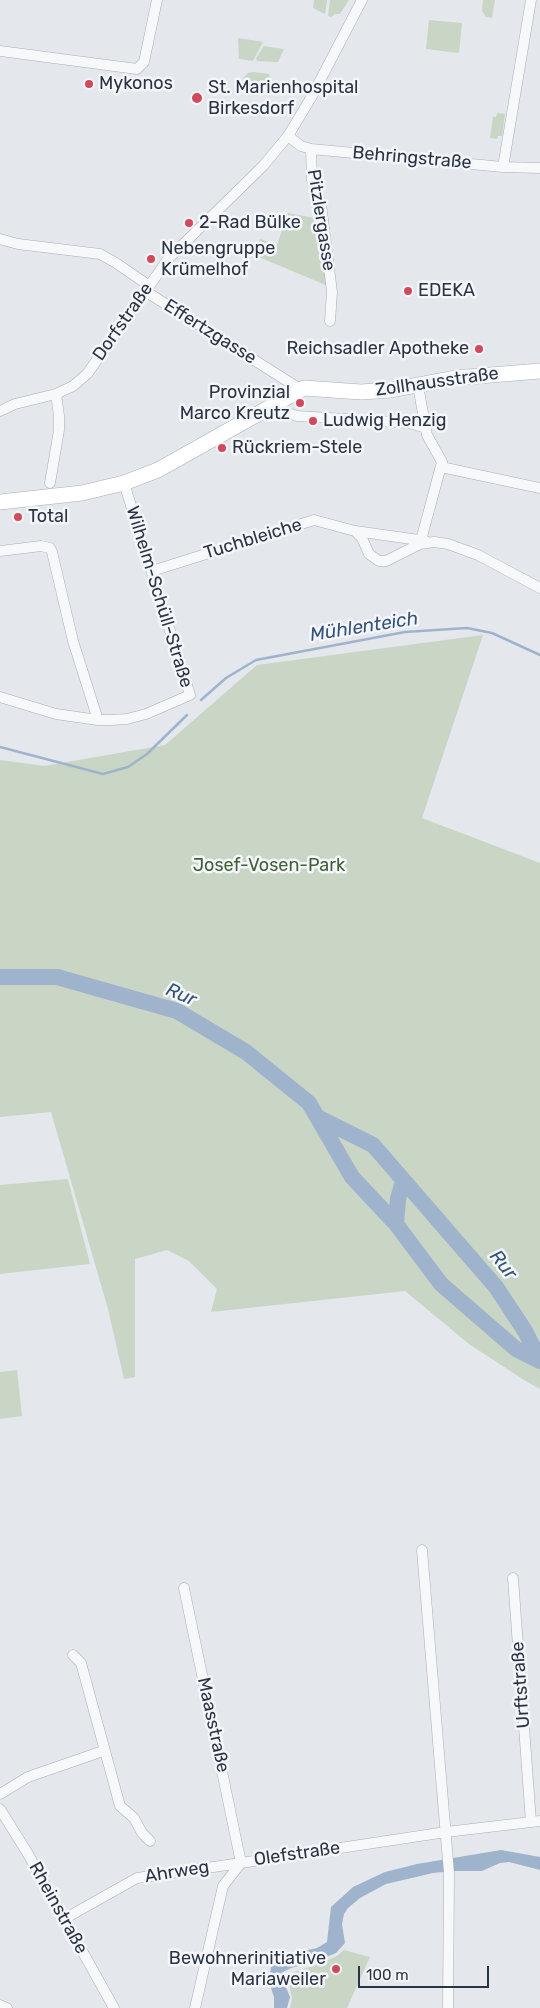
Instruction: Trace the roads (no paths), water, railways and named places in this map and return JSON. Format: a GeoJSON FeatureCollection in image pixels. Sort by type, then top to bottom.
{"type":"FeatureCollection","features":[{"type":"Feature","properties":{"kind":"street"},"geometry":{"type":"LineString","coordinates":[[0,51],[133,70],[141,67],[145,57],[157,0]]}},
{"type":"Feature","properties":{"kind":"street","name":"Dorfstraße"},"geometry":{"type":"LineString","coordinates":[[0,411],[15,404],[56,394],[73,386],[87,374],[169,258],[263,166],[288,136],[312,96],[362,0]]}},
{"type":"Feature","properties":{"kind":"street"},"geometry":{"type":"LineString","coordinates":[[503,167],[531,0]]}},
{"type":"Feature","properties":{"kind":"street","name":"Behringstraße"},"geometry":{"type":"LineString","coordinates":[[288,136],[301,146],[311,149],[503,167],[540,168]]}},
{"type":"Feature","properties":{"kind":"street","name":"Pitzlergasse"},"geometry":{"type":"LineString","coordinates":[[311,149],[312,180],[321,204],[330,282],[330,321]]}},
{"type":"Feature","properties":{"kind":"street","name":"Effertzgasse"},"geometry":{"type":"LineString","coordinates":[[0,239],[18,244],[100,254],[116,263],[146,288],[300,389]]}},
{"type":"Feature","properties":{"kind":"street","name":"Zollhausstraße"},"geometry":{"type":"LineString","coordinates":[[0,502],[82,493],[124,482],[158,470],[300,389],[372,392],[418,386],[455,378],[540,370]]}},
{"type":"Feature","properties":{"kind":"street"},"geometry":{"type":"LineString","coordinates":[[418,386],[427,435],[441,458],[441,467],[421,543]]}},
{"type":"Feature","properties":{"kind":"street"},"geometry":{"type":"LineString","coordinates":[[50,483],[59,430],[56,394]]}},
{"type":"Feature","properties":{"kind":"street"},"geometry":{"type":"LineString","coordinates":[[275,403],[285,412],[297,416],[409,423],[426,428]]}},
{"type":"Feature","properties":{"kind":"street"},"geometry":{"type":"LineString","coordinates":[[441,467],[540,488]]}},
{"type":"Feature","properties":{"kind":"street","name":"Wilhelm-Schüll-Straße"},"geometry":{"type":"LineString","coordinates":[[0,697],[56,714],[98,720],[127,718],[146,714],[190,695],[124,482]]}},
{"type":"Feature","properties":{"kind":"street","name":"Tuchbleiche"},"geometry":{"type":"LineString","coordinates":[[152,571],[314,520],[355,531],[421,543],[448,544],[466,550],[540,588]]}},
{"type":"Feature","properties":{"kind":"street","name":"Tuchbleiche"},"geometry":{"type":"LineString","coordinates":[[355,531],[362,538],[368,554],[382,562],[421,543]]}},
{"type":"Feature","properties":{"kind":"street"},"geometry":{"type":"LineString","coordinates":[[0,551],[41,546],[50,548],[74,641],[98,720]]}},
{"type":"Feature","properties":{"kind":"street"},"geometry":{"type":"LineString","coordinates":[[422,1550],[449,1873],[448,2008]]}},
{"type":"Feature","properties":{"kind":"street","name":"Urftstraße"},"geometry":{"type":"LineString","coordinates":[[513,1578],[536,1821]]}},
{"type":"Feature","properties":{"kind":"street","name":"Maasstraße"},"geometry":{"type":"LineString","coordinates":[[184,1588],[241,1863]]}},
{"type":"Feature","properties":{"kind":"street"},"geometry":{"type":"LineString","coordinates":[[73,1655],[81,1663],[120,1806],[134,1818],[142,1833],[150,1841]]}},
{"type":"Feature","properties":{"kind":"street"},"geometry":{"type":"LineString","coordinates":[[0,1794],[28,1777],[104,1751]]}},
{"type":"Feature","properties":{"kind":"street","name":"Rheinstraße"},"geometry":{"type":"LineString","coordinates":[[0,1809],[114,2008]]}},
{"type":"Feature","properties":{"kind":"street","name":"Olefstraße"},"geometry":{"type":"LineString","coordinates":[[194,2008],[223,1886],[241,1863],[446,1832],[536,1821]]}},
{"type":"Feature","properties":{"kind":"street","name":"Ahrweg"},"geometry":{"type":"LineString","coordinates":[[64,1919],[138,1878],[241,1863]]}},
{"type":"Feature","properties":{"kind":"street"},"geometry":{"type":"LineString","coordinates":[[0,2005],[6,2008]]}},
{"type":"Feature","properties":{"kind":"water"},"geometry":{"type":"Polygon","coordinates":[[[501,1850],[540,1857],[540,1870],[509,1862],[500,1863],[482,1871],[433,1873],[386,1884],[360,1898],[348,1908],[344,1914],[342,1924],[345,1943],[336,1953],[283,1972],[283,1980],[290,1997],[287,2008],[274,2008],[274,1997],[269,1982],[271,1967],[294,1953],[317,1948],[327,1942],[331,1907],[353,1887],[385,1872],[417,1864],[501,1850]]]}},
{"type":"Feature","properties":{"kind":"waterway","name":"Mühlenteich"},"geometry":{"type":"LineString","coordinates":[[201,700],[226,678],[256,660],[405,632],[467,628],[492,633],[540,655]]}},
{"type":"Feature","properties":{"kind":"waterway","name":"Mühlenteich"},"geometry":{"type":"LineString","coordinates":[[0,747],[103,774],[128,767],[147,754],[187,715]]}},
{"type":"Feature","properties":{"kind":"waterway","name":"Rur"},"geometry":{"type":"LineString","coordinates":[[0,977],[57,977],[177,1011],[246,1052],[309,1103],[352,1177],[396,1224],[441,1284],[516,1349],[540,1361]]}},
{"type":"Feature","properties":{"kind":"waterway","name":"Rur"},"geometry":{"type":"LineString","coordinates":[[317,1117],[373,1145],[496,1287],[525,1331],[540,1361]]}},
{"type":"Feature","properties":{"kind":"waterway","name":"Rur"},"geometry":{"type":"LineString","coordinates":[[396,1224],[398,1199],[403,1181]]}},
{"type":"Feature","properties":{"kind":"place","name":"Mykonos"},"geometry":{"type":"Point","coordinates":[89,84]}},
{"type":"Feature","properties":{"kind":"place","name":"St. Marienhospital Birkesdorf"},"geometry":{"type":"Point","coordinates":[197,98]}},
{"type":"Feature","properties":{"kind":"place","name":"2-Rad Bülke"},"geometry":{"type":"Point","coordinates":[189,223]}},
{"type":"Feature","properties":{"kind":"place","name":"Nebengruppe Krümelhof"},"geometry":{"type":"Point","coordinates":[151,259]}},
{"type":"Feature","properties":{"kind":"place","name":"EDEKA"},"geometry":{"type":"Point","coordinates":[408,291]}},
{"type":"Feature","properties":{"kind":"place","name":"Reichsadler Apotheke"},"geometry":{"type":"Point","coordinates":[479,349]}},
{"type":"Feature","properties":{"kind":"place","name":"Provinzial Marco Kreutz"},"geometry":{"type":"Point","coordinates":[300,403]}},
{"type":"Feature","properties":{"kind":"place","name":"Ludwig Henzig"},"geometry":{"type":"Point","coordinates":[313,421]}},
{"type":"Feature","properties":{"kind":"place","name":"Rückriem-Stele"},"geometry":{"type":"Point","coordinates":[222,448]}},
{"type":"Feature","properties":{"kind":"place","name":"Total"},"geometry":{"type":"Point","coordinates":[18,517]}},
{"type":"Feature","properties":{"kind":"place","name":"Bewohnerinitiative Mariaweiler"},"geometry":{"type":"Point","coordinates":[336,1969]}},
{"type":"Feature","properties":{"kind":"park label","name":"Josef-Vosen-Park"},"geometry":{"type":"Point","coordinates":[269,866]}}]}
